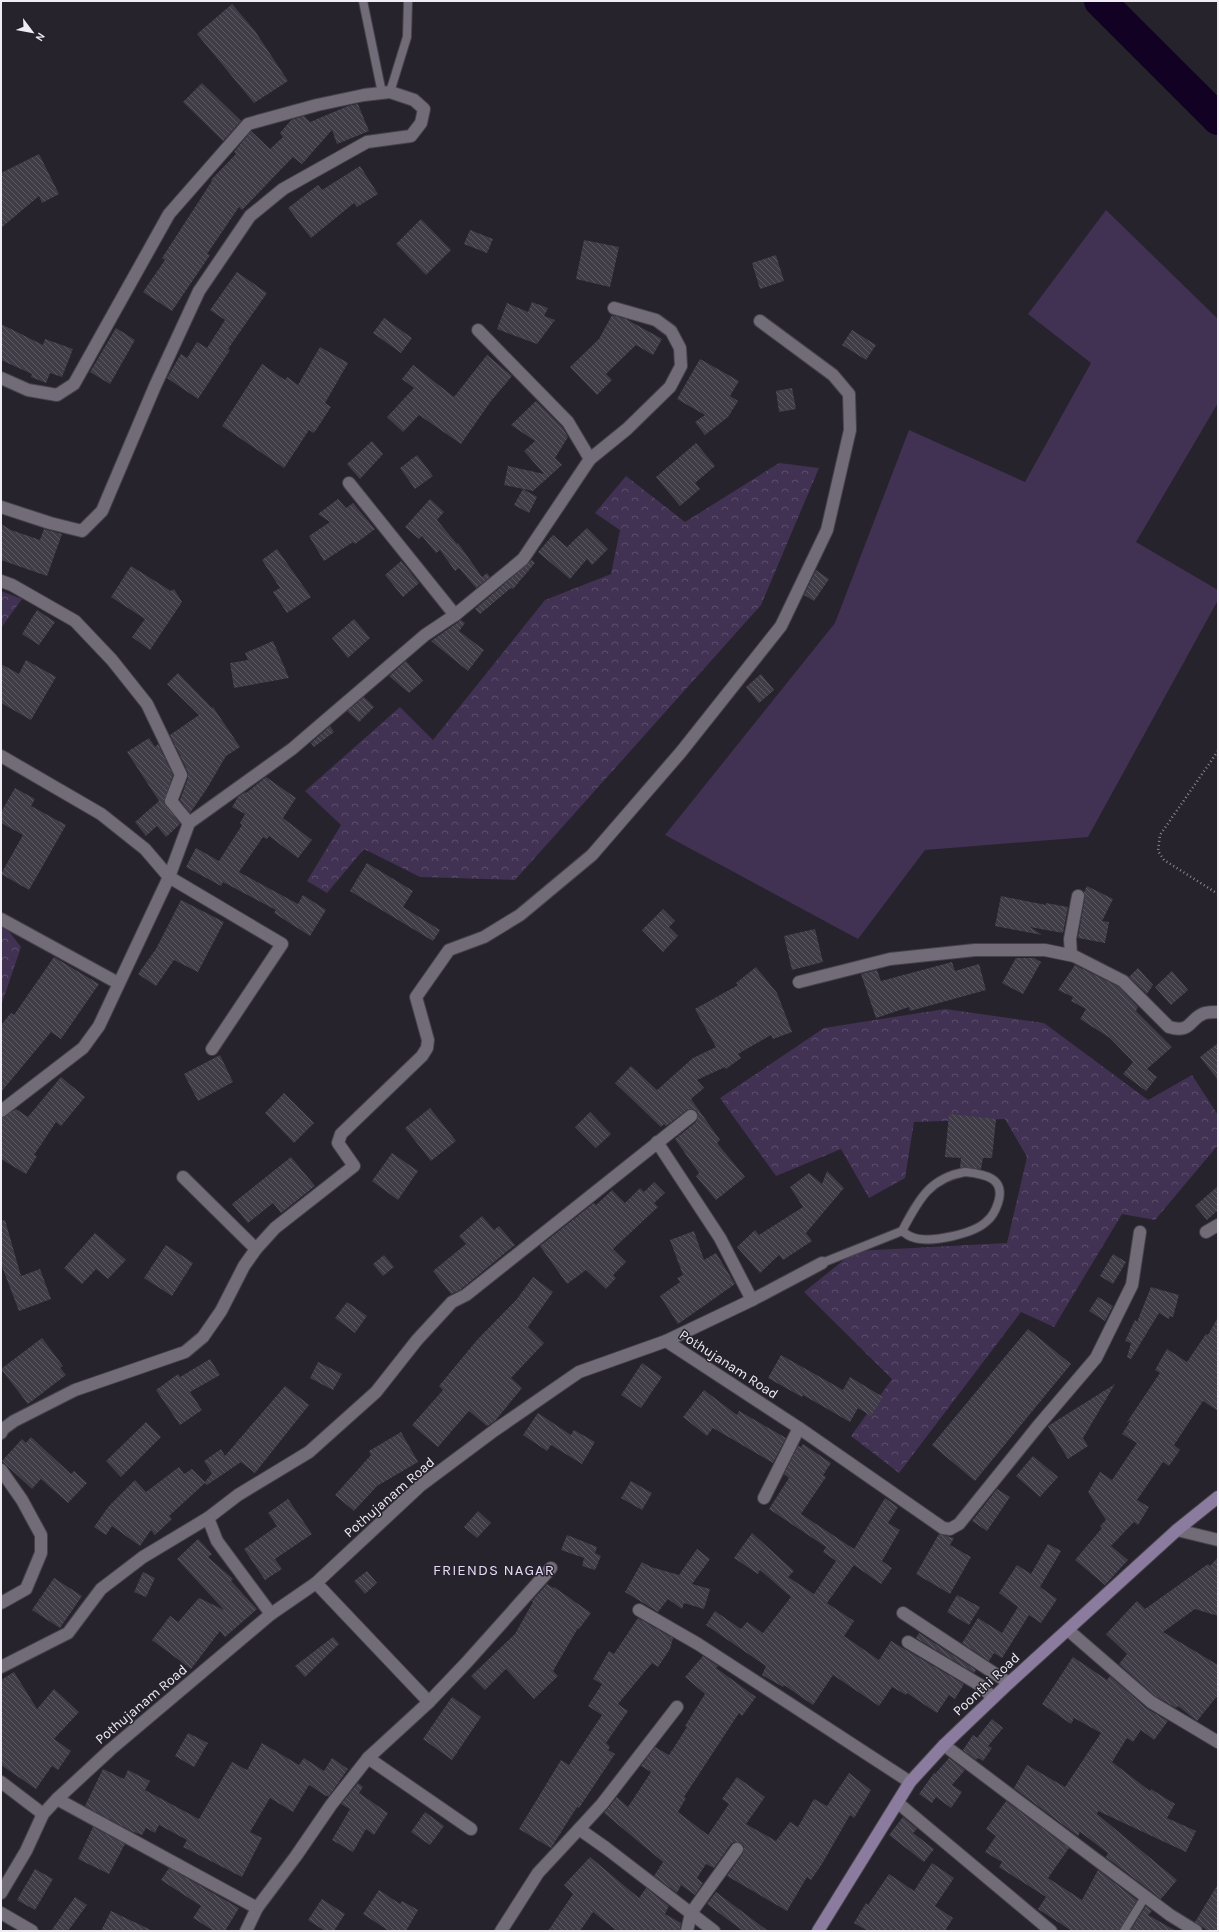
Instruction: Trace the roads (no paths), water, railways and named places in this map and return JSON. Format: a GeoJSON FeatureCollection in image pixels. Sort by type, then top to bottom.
{"type":"FeatureCollection","features":[{"type":"Feature","properties":{"kind":"main road","name":"Poonthi Road"},"geometry":{"type":"LineString","coordinates":[[818,1931],[910,1782],[944,1745],[993,1698],[1178,1530],[1218,1497]]}},
{"type":"Feature","properties":{"kind":"street"},"geometry":{"type":"LineString","coordinates":[[1,378],[28,390],[57,395],[74,384],[169,214],[248,124],[316,105],[364,95],[386,93],[414,100],[424,109],[421,123],[411,136],[367,142],[283,189],[250,216],[199,291],[155,386],[102,511],[82,531],[50,523],[1,507]]}},
{"type":"Feature","properties":{"kind":"street"},"geometry":{"type":"LineString","coordinates":[[1,1111],[83,1048],[98,1026],[169,877],[189,823],[292,749],[425,635],[456,615],[522,559],[590,459],[627,429],[670,387],[681,366],[680,348],[671,331],[656,320],[614,308]]}},
{"type":"Feature","properties":{"kind":"street"},"geometry":{"type":"LineString","coordinates":[[1,1433],[3,1429],[14,1421],[75,1390],[185,1352],[203,1337],[221,1311],[244,1266],[256,1249],[275,1228],[354,1166],[338,1143],[340,1134],[422,1056],[427,1048],[428,1040],[416,997],[450,950],[484,937],[520,915],[592,855],[681,752],[781,626],[827,530],[850,430],[849,394],[834,375],[760,322]]}},
{"type":"Feature","properties":{"kind":"street"},"geometry":{"type":"LineString","coordinates":[[478,330],[568,422],[590,459]]}},
{"type":"Feature","properties":{"kind":"street"},"geometry":{"type":"LineString","coordinates":[[349,483],[456,615]]}},
{"type":"Feature","properties":{"kind":"street"},"geometry":{"type":"LineString","coordinates":[[1,581],[75,621],[112,660],[146,704],[181,775],[170,802],[189,823]]}},
{"type":"Feature","properties":{"kind":"street"},"geometry":{"type":"LineString","coordinates":[[1,756],[101,814],[121,828],[145,849],[169,877],[282,944],[212,1049]]}},
{"type":"Feature","properties":{"kind":"street"},"geometry":{"type":"LineString","coordinates":[[1071,955],[1070,940],[1078,896]]}},
{"type":"Feature","properties":{"kind":"street"},"geometry":{"type":"LineString","coordinates":[[1,919],[118,983]]}},
{"type":"Feature","properties":{"kind":"street"},"geometry":{"type":"LineString","coordinates":[[799,982],[890,959],[960,952],[1018,949],[1045,950],[1071,955],[1100,968],[1123,981],[1169,1028],[1179,1030],[1188,1026],[1204,1013],[1218,1012]]}},
{"type":"Feature","properties":{"kind":"street"},"geometry":{"type":"LineString","coordinates":[[1,1667],[68,1633],[101,1589],[143,1557],[208,1518],[238,1495],[309,1452],[376,1392],[417,1340],[452,1302],[466,1295],[690,1116]]}},
{"type":"Feature","properties":{"kind":"street"},"geometry":{"type":"LineString","coordinates":[[658,1142],[720,1238],[752,1300]]}},
{"type":"Feature","properties":{"kind":"street"},"geometry":{"type":"LineString","coordinates":[[183,1177],[256,1249]]}},
{"type":"Feature","properties":{"kind":"street"},"geometry":{"type":"LineString","coordinates":[[1206,1232],[1218,1225]]}},
{"type":"Feature","properties":{"kind":"street","name":"Pothujanam Road"},"geometry":{"type":"LineString","coordinates":[[1,1893],[26,1851],[43,1814],[110,1750],[272,1614],[316,1583],[420,1486],[495,1430],[579,1372],[666,1341],[799,1428],[943,1528],[950,1528],[959,1524],[1038,1426],[1096,1358],[1132,1285],[1140,1232]]}},
{"type":"Feature","properties":{"kind":"street"},"geometry":{"type":"LineString","coordinates":[[666,1341],[752,1300],[822,1263]]}},
{"type":"Feature","properties":{"kind":"street"},"geometry":{"type":"LineString","coordinates":[[764,1498],[799,1428]]}},
{"type":"Feature","properties":{"kind":"street"},"geometry":{"type":"LineString","coordinates":[[1,1470],[22,1500],[41,1535],[41,1547],[35,1570],[26,1589],[1,1604]]}},
{"type":"Feature","properties":{"kind":"street"},"geometry":{"type":"LineString","coordinates":[[208,1518],[217,1541],[272,1614]]}},
{"type":"Feature","properties":{"kind":"street"},"geometry":{"type":"LineString","coordinates":[[1178,1530],[1218,1540]]}},
{"type":"Feature","properties":{"kind":"street"},"geometry":{"type":"LineString","coordinates":[[246,1931],[257,1908],[296,1856],[331,1805],[368,1758],[429,1702],[467,1662],[550,1568]]}},
{"type":"Feature","properties":{"kind":"street"},"geometry":{"type":"LineString","coordinates":[[316,1583],[429,1702]]}},
{"type":"Feature","properties":{"kind":"street"},"geometry":{"type":"LineString","coordinates":[[639,1610],[698,1644],[910,1782]]}},
{"type":"Feature","properties":{"kind":"street"},"geometry":{"type":"LineString","coordinates":[[903,1613],[1010,1683]]}},
{"type":"Feature","properties":{"kind":"street"},"geometry":{"type":"LineString","coordinates":[[1068,1630],[1150,1702],[1218,1742]]}},
{"type":"Feature","properties":{"kind":"street"},"geometry":{"type":"LineString","coordinates":[[908,1642],[980,1685],[993,1698]]}},
{"type":"Feature","properties":{"kind":"street"},"geometry":{"type":"LineString","coordinates":[[501,1931],[538,1873],[602,1804],[677,1707]]}},
{"type":"Feature","properties":{"kind":"street"},"geometry":{"type":"LineString","coordinates":[[944,1745],[1170,1916],[1191,1930]]}},
{"type":"Feature","properties":{"kind":"street"},"geometry":{"type":"LineString","coordinates":[[368,1758],[470,1829]]}},
{"type":"Feature","properties":{"kind":"street"},"geometry":{"type":"LineString","coordinates":[[1,1782],[43,1814]]}},
{"type":"Feature","properties":{"kind":"street"},"geometry":{"type":"LineString","coordinates":[[57,1799],[257,1908]]}},
{"type":"Feature","properties":{"kind":"street"},"geometry":{"type":"LineString","coordinates":[[898,1803],[1051,1931]]}},
{"type":"Feature","properties":{"kind":"street"},"geometry":{"type":"LineString","coordinates":[[579,1829],[714,1931]]}},
{"type":"Feature","properties":{"kind":"street"},"geometry":{"type":"LineString","coordinates":[[686,1931],[691,1913],[738,1849]]}},
{"type":"Feature","properties":{"kind":"street"},"geometry":{"type":"LineString","coordinates":[[1,1913],[32,1931]]}},
{"type":"Feature","properties":{"kind":"lane"},"geometry":{"type":"LineString","coordinates":[[363,1],[386,93]]}},
{"type":"Feature","properties":{"kind":"lane"},"geometry":{"type":"LineString","coordinates":[[386,93],[408,37],[408,1]]}},
{"type":"Feature","properties":{"kind":"lane"},"geometry":{"type":"LineString","coordinates":[[822,1263],[902,1231],[910,1214],[929,1189],[937,1181],[950,1175],[965,1172],[978,1173],[991,1178],[998,1184],[1000,1196],[996,1208],[987,1221],[971,1231],[932,1239],[911,1237],[902,1231]]}},
{"type":"Feature","properties":{"kind":"lane"},"geometry":{"type":"LineString","coordinates":[[1124,1931],[1145,1897]]}},
{"type":"Feature","properties":{"kind":"waterway"},"geometry":{"type":"LineString","coordinates":[[1100,1],[1218,119]]}},
{"type":"Feature","properties":{"kind":"district","name":"FRIENDS NAGAR"},"geometry":{"type":"Point","coordinates":[494,1570]}}]}
